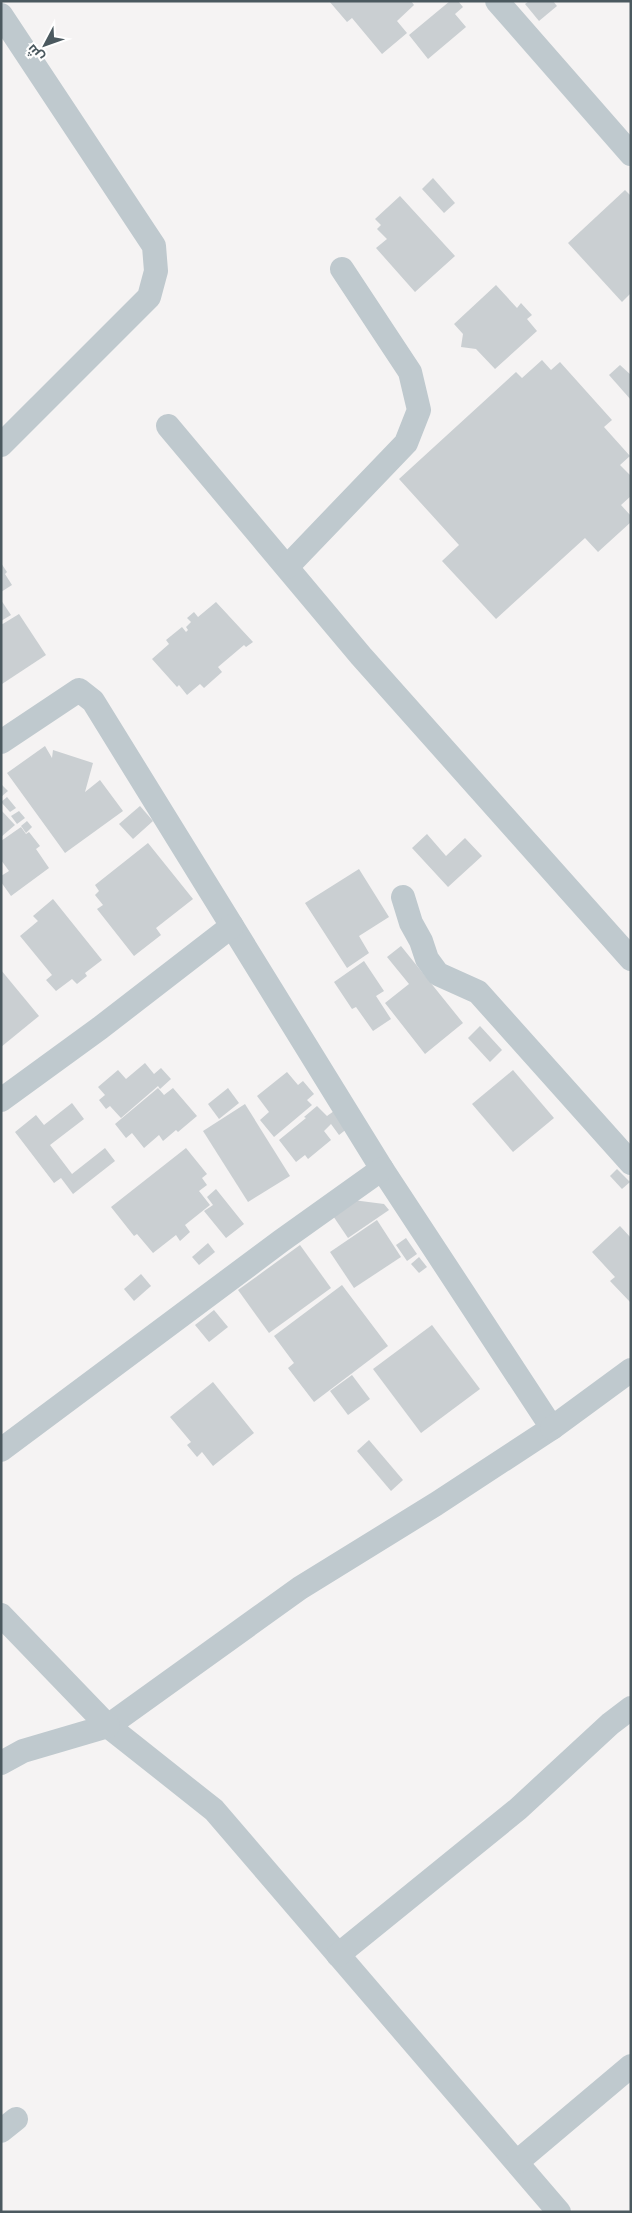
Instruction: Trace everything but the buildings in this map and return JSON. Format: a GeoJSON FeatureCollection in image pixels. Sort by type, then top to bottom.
{"type":"FeatureCollection","features":[{"type":"Feature","properties":{"kind":"street"},"geometry":{"type":"LineString","coordinates":[[497,1],[631,154]]}},
{"type":"Feature","properties":{"kind":"street"},"geometry":{"type":"LineString","coordinates":[[1,15],[154,246],[156,271],[149,297],[1,445]]}},
{"type":"Feature","properties":{"kind":"street"},"geometry":{"type":"LineString","coordinates":[[287,567],[406,443],[418,410],[410,372],[342,268]]}},
{"type":"Feature","properties":{"kind":"street"},"geometry":{"type":"LineString","coordinates":[[168,426],[361,656],[631,958]]}},
{"type":"Feature","properties":{"kind":"street"},"geometry":{"type":"LineString","coordinates":[[1,742],[79,690],[93,701],[382,1169],[552,1428]]}},
{"type":"Feature","properties":{"kind":"street"},"geometry":{"type":"LineString","coordinates":[[403,897],[411,923],[421,941],[427,959],[438,974],[478,992],[631,1163]]}},
{"type":"Feature","properties":{"kind":"street"},"geometry":{"type":"LineString","coordinates":[[1,1100],[100,1028],[232,926]]}},
{"type":"Feature","properties":{"kind":"street"},"geometry":{"type":"LineString","coordinates":[[1,1450],[382,1169]]}},
{"type":"Feature","properties":{"kind":"street"},"geometry":{"type":"LineString","coordinates":[[1,1763],[12,1748],[108,1726],[300,1588],[436,1504],[552,1428],[631,1370]]}},
{"type":"Feature","properties":{"kind":"street"},"geometry":{"type":"LineString","coordinates":[[1,1615],[108,1726],[214,1810],[559,2212]]}},
{"type":"Feature","properties":{"kind":"street"},"geometry":{"type":"LineString","coordinates":[[338,1955],[518,1809],[610,1724],[631,1708]]}},
{"type":"Feature","properties":{"kind":"street"},"geometry":{"type":"LineString","coordinates":[[517,2162],[631,2066]]}}]}
